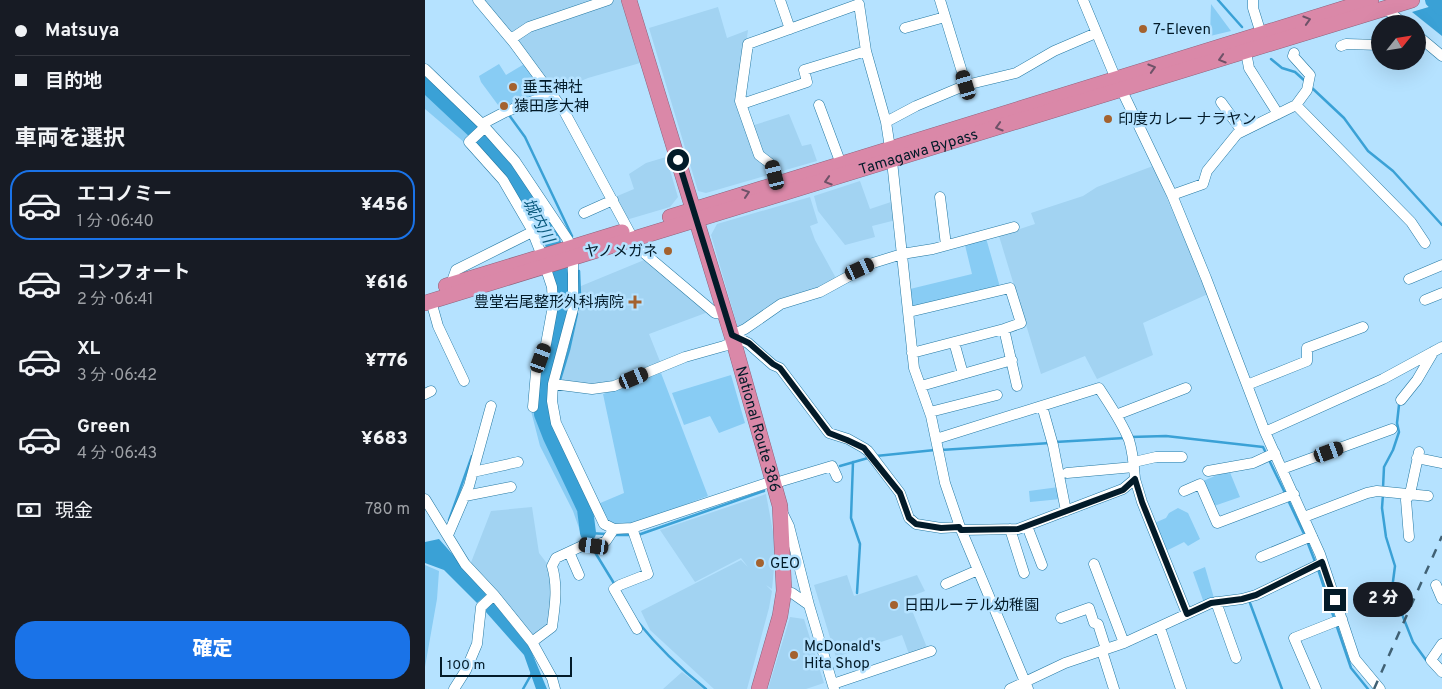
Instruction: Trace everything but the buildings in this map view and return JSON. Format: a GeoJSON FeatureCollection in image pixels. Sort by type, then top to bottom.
{"type":"FeatureCollection","features":[{"type":"Feature","properties":{"kind":"highway","name":"National Route 386"},"geometry":{"type":"LineString","coordinates":[[629,0],[694,215],[725,314],[735,339],[778,481],[784,591],[780,616],[759,689]]}},
{"type":"Feature","properties":{"kind":"highway","name":"Tamagawa Bypass"},"geometry":{"type":"LineString","coordinates":[[427,299],[451,284],[569,253],[1037,110],[1263,40],[1371,0]]}},
{"type":"Feature","properties":{"kind":"highway","name":"Tamagawa Bypass"},"geometry":{"type":"LineString","coordinates":[[1391,15],[1412,0]]}},
{"type":"Feature","properties":{"kind":"highway","name":"Tamagawa Bypass"},"geometry":{"type":"LineString","coordinates":[[1119,84],[1246,52],[1263,40],[1371,21]]}},
{"type":"Feature","properties":{"kind":"highway","name":"Tamagawa Bypass"},"geometry":{"type":"LineString","coordinates":[[777,190],[841,164],[891,155]]}},
{"type":"Feature","properties":{"kind":"highway","name":"Tamagawa Bypass"},"geometry":{"type":"LineString","coordinates":[[427,299],[545,260]]}},
{"type":"Feature","properties":{"kind":"street"},"geometry":{"type":"LineString","coordinates":[[478,0],[511,39],[564,111],[638,248],[715,313],[725,314]]}},
{"type":"Feature","properties":{"kind":"street"},"geometry":{"type":"LineString","coordinates":[[511,39],[529,27],[608,0]]}},
{"type":"Feature","properties":{"kind":"street"},"geometry":{"type":"LineString","coordinates":[[780,0],[790,29]]}},
{"type":"Feature","properties":{"kind":"street"},"geometry":{"type":"LineString","coordinates":[[1083,0],[1119,84],[1172,195],[1265,432],[1304,518],[1307,538],[1322,562],[1355,659],[1380,689]]}},
{"type":"Feature","properties":{"kind":"street"},"geometry":{"type":"LineString","coordinates":[[1253,0],[1253,8],[1263,40]]}},
{"type":"Feature","properties":{"kind":"street"},"geometry":{"type":"LineString","coordinates":[[942,1],[945,17],[966,85]]}},
{"type":"Feature","properties":{"kind":"street"},"geometry":{"type":"LineString","coordinates":[[777,190],[772,165],[759,155],[741,101],[748,44],[859,4],[865,51],[886,122],[891,155],[914,368],[930,412],[945,483],[960,528],[1026,685]]}},
{"type":"Feature","properties":{"kind":"street"},"geometry":{"type":"LineString","coordinates":[[905,28],[945,17]]}},
{"type":"Feature","properties":{"kind":"street"},"geometry":{"type":"LineString","coordinates":[[886,122],[916,106],[966,85],[1017,73],[1054,51],[1096,33]]}},
{"type":"Feature","properties":{"kind":"street"},"geometry":{"type":"LineString","coordinates":[[1426,42],[1440,54]]}},
{"type":"Feature","properties":{"kind":"street"},"geometry":{"type":"LineString","coordinates":[[1341,46],[1346,44],[1371,45]]}},
{"type":"Feature","properties":{"kind":"street"},"geometry":{"type":"LineString","coordinates":[[1426,50],[1440,54]]}},
{"type":"Feature","properties":{"kind":"street"},"geometry":{"type":"LineString","coordinates":[[742,104],[807,82],[804,70],[865,51]]}},
{"type":"Feature","properties":{"kind":"street"},"geometry":{"type":"LineString","coordinates":[[1246,52],[1249,68],[1278,114]]}},
{"type":"Feature","properties":{"kind":"street"},"geometry":{"type":"LineString","coordinates":[[1172,195],[1203,184],[1207,171],[1237,134],[1296,105],[1308,86],[1310,75],[1293,56],[1294,52]]}},
{"type":"Feature","properties":{"kind":"street"},"geometry":{"type":"LineString","coordinates":[[425,69],[484,126],[515,161],[568,240],[573,309],[553,384],[552,401],[556,423],[604,524],[614,529],[634,533],[778,481],[833,466],[837,477]]}},
{"type":"Feature","properties":{"kind":"street"},"geometry":{"type":"LineString","coordinates":[[533,407],[535,372],[546,344],[553,306],[552,287],[545,260],[532,230],[503,180],[469,142],[484,126],[505,112],[551,94]]}},
{"type":"Feature","properties":{"kind":"street"},"geometry":{"type":"LineString","coordinates":[[1221,102],[1242,131]]}},
{"type":"Feature","properties":{"kind":"street"},"geometry":{"type":"LineString","coordinates":[[819,105],[841,164]]}},
{"type":"Feature","properties":{"kind":"street"},"geometry":{"type":"LineString","coordinates":[[1296,105],[1411,222],[1425,243]]}},
{"type":"Feature","properties":{"kind":"street"},"geometry":{"type":"LineString","coordinates":[[940,197],[946,245]]}},
{"type":"Feature","properties":{"kind":"street"},"geometry":{"type":"LineString","coordinates":[[583,213],[613,200]]}},
{"type":"Feature","properties":{"kind":"street"},"geometry":{"type":"LineString","coordinates":[[451,284],[456,270],[532,230],[551,215]]}},
{"type":"Feature","properties":{"kind":"street"},"geometry":{"type":"LineString","coordinates":[[553,384],[592,389],[614,386],[735,339],[781,304],[820,292],[873,263],[1013,227]]}},
{"type":"Feature","properties":{"kind":"street"},"geometry":{"type":"LineString","coordinates":[[1409,279],[1442,265]]}},
{"type":"Feature","properties":{"kind":"street"},"geometry":{"type":"LineString","coordinates":[[909,312],[1009,288],[1021,323],[912,353]]}},
{"type":"Feature","properties":{"kind":"street"},"geometry":{"type":"LineString","coordinates":[[1425,300],[1442,293]]}},
{"type":"Feature","properties":{"kind":"street"},"geometry":{"type":"LineString","coordinates":[[427,299],[464,381]]}},
{"type":"Feature","properties":{"kind":"street"},"geometry":{"type":"LineString","coordinates":[[1247,385],[1307,361],[1307,348],[1363,327]]}},
{"type":"Feature","properties":{"kind":"street"},"geometry":{"type":"LineString","coordinates":[[1004,329],[1017,386]]}},
{"type":"Feature","properties":{"kind":"street"},"geometry":{"type":"LineString","coordinates":[[735,339],[749,343],[780,368],[829,433],[864,448],[900,493],[909,518],[916,524],[941,528],[1018,529],[1123,490],[1135,479]]}},
{"type":"Feature","properties":{"kind":"street"},"geometry":{"type":"LineString","coordinates":[[954,342],[963,374]]}},
{"type":"Feature","properties":{"kind":"street"},"geometry":{"type":"LineString","coordinates":[[1265,432],[1383,379],[1438,350]]}},
{"type":"Feature","properties":{"kind":"street"},"geometry":{"type":"LineString","coordinates":[[1401,400],[1438,350]]}},
{"type":"Feature","properties":{"kind":"street"},"geometry":{"type":"LineString","coordinates":[[921,386],[1012,360]]}},
{"type":"Feature","properties":{"kind":"street"},"geometry":{"type":"LineString","coordinates":[[937,446],[1042,406],[1099,388],[1127,437],[1134,465],[1135,479],[1142,502],[1187,614]]}},
{"type":"Feature","properties":{"kind":"street"},"geometry":{"type":"LineString","coordinates":[[1116,415],[1186,388]]}},
{"type":"Feature","properties":{"kind":"street"},"geometry":{"type":"LineString","coordinates":[[930,412],[997,395]]}},
{"type":"Feature","properties":{"kind":"street"},"geometry":{"type":"LineString","coordinates":[[447,535],[465,496],[491,406]]}},
{"type":"Feature","properties":{"kind":"street"},"geometry":{"type":"LineString","coordinates":[[1042,406],[1052,443],[1065,511]]}},
{"type":"Feature","properties":{"kind":"street"},"geometry":{"type":"LineString","coordinates":[[1283,469],[1393,429]]}},
{"type":"Feature","properties":{"kind":"street"},"geometry":{"type":"LineString","coordinates":[[1208,471],[1253,462],[1274,453]]}},
{"type":"Feature","properties":{"kind":"street"},"geometry":{"type":"LineString","coordinates":[[1409,537],[1406,500],[1418,455],[1442,463]]}},
{"type":"Feature","properties":{"kind":"street"},"geometry":{"type":"LineString","coordinates":[[1067,474],[1134,465],[1156,457],[1181,457]]}},
{"type":"Feature","properties":{"kind":"street"},"geometry":{"type":"LineString","coordinates":[[473,472],[519,462]]}},
{"type":"Feature","properties":{"kind":"street"},"geometry":{"type":"LineString","coordinates":[[1185,491],[1200,484],[1217,523],[1294,494]]}},
{"type":"Feature","properties":{"kind":"street"},"geometry":{"type":"LineString","coordinates":[[465,496],[511,487]]}},
{"type":"Feature","properties":{"kind":"street"},"geometry":{"type":"LineString","coordinates":[[1304,518],[1367,493],[1382,491],[1428,496]]}},
{"type":"Feature","properties":{"kind":"street"},"geometry":{"type":"LineString","coordinates":[[425,499],[465,564],[494,595],[532,642],[552,678],[555,689]]}},
{"type":"Feature","properties":{"kind":"street"},"geometry":{"type":"LineString","coordinates":[[780,506],[789,526],[809,605],[834,686],[931,651]]}},
{"type":"Feature","properties":{"kind":"street"},"geometry":{"type":"LineString","coordinates":[[1027,526],[1041,565]]}},
{"type":"Feature","properties":{"kind":"street"},"geometry":{"type":"LineString","coordinates":[[532,642],[552,627],[556,578],[552,566],[556,558],[584,545],[594,546],[606,541],[614,529]]}},
{"type":"Feature","properties":{"kind":"street"},"geometry":{"type":"LineString","coordinates":[[1010,529],[1024,573]]}},
{"type":"Feature","properties":{"kind":"street"},"geometry":{"type":"LineString","coordinates":[[634,533],[648,574],[617,587],[637,629]]}},
{"type":"Feature","properties":{"kind":"street"},"geometry":{"type":"LineString","coordinates":[[1261,557],[1307,538]]}},
{"type":"Feature","properties":{"kind":"street"},"geometry":{"type":"LineString","coordinates":[[569,552],[579,575]]}},
{"type":"Feature","properties":{"kind":"street"},"geometry":{"type":"LineString","coordinates":[[1010,689],[1026,685],[1065,662],[1124,643],[1216,602],[1242,599],[1256,595],[1322,562]]}},
{"type":"Feature","properties":{"kind":"street"},"geometry":{"type":"LineString","coordinates":[[1094,564],[1124,643]]}},
{"type":"Feature","properties":{"kind":"street"},"geometry":{"type":"LineString","coordinates":[[946,584],[978,570]]}},
{"type":"Feature","properties":{"kind":"street"},"geometry":{"type":"LineString","coordinates":[[1436,585],[1442,599]]}},
{"type":"Feature","properties":{"kind":"street"},"geometry":{"type":"LineString","coordinates":[[784,591],[792,593],[809,605]]}},
{"type":"Feature","properties":{"kind":"street"},"geometry":{"type":"LineString","coordinates":[[454,689],[466,670],[477,644],[481,607],[494,595]]}},
{"type":"Feature","properties":{"kind":"street"},"geometry":{"type":"LineString","coordinates":[[1216,602],[1236,658]]}},
{"type":"Feature","properties":{"kind":"street"},"geometry":{"type":"LineString","coordinates":[[1061,618],[1089,608],[1095,623],[1098,624],[1113,689]]}},
{"type":"Feature","properties":{"kind":"street"},"geometry":{"type":"LineString","coordinates":[[1316,689],[1294,638],[1342,619]]}},
{"type":"Feature","properties":{"kind":"street"},"geometry":{"type":"LineString","coordinates":[[1160,628],[1181,689]]}},
{"type":"Feature","properties":{"kind":"street"},"geometry":{"type":"LineString","coordinates":[[1442,644],[1431,660],[1442,672]]}},
{"type":"Feature","properties":{"kind":"shaded area"},"geometry":{"type":"Polygon","coordinates":[[[481,0],[598,0],[510,34],[481,0]]]}},
{"type":"Feature","properties":{"kind":"shaded area"},"geometry":{"type":"Polygon","coordinates":[[[615,0],[621,0],[640,63],[588,78],[552,93],[514,39],[529,28],[615,0]]]}},
{"type":"Feature","properties":{"kind":"shaded area"},"geometry":{"type":"Polygon","coordinates":[[[1442,3],[1442,36],[1426,23],[1426,15],[1416,15],[1412,12],[1442,3]]]}},
{"type":"Feature","properties":{"kind":"shaded area"},"geometry":{"type":"Polygon","coordinates":[[[1211,4],[1231,31],[1210,36],[1211,4]]]}},
{"type":"Feature","properties":{"kind":"shaded area"},"geometry":{"type":"Polygon","coordinates":[[[718,7],[727,38],[748,30],[739,94],[751,126],[789,114],[802,146],[811,144],[817,161],[706,193],[698,191],[649,28],[718,7]]]}},
{"type":"Feature","properties":{"kind":"shaded area","name":"垂玉神社"},"geometry":{"type":"Polygon","coordinates":[[[526,63],[546,93],[501,109],[481,82],[479,76],[499,64],[506,75],[526,63]]]}},
{"type":"Feature","properties":{"kind":"shaded area"},"geometry":{"type":"Polygon","coordinates":[[[425,91],[471,136],[465,143],[425,109],[425,91]]]}},
{"type":"Feature","properties":{"kind":"shaded area"},"geometry":{"type":"Polygon","coordinates":[[[666,157],[678,197],[670,207],[626,220],[615,197],[634,189],[629,174],[646,163],[666,157]]]}},
{"type":"Feature","properties":{"kind":"shaded area"},"geometry":{"type":"Polygon","coordinates":[[[1153,166],[1208,294],[1143,323],[1153,355],[1097,379],[1085,356],[1041,374],[999,236],[1035,224],[1031,213],[1083,196],[1097,187],[1153,166]]]}},
{"type":"Feature","properties":{"kind":"shaded area"},"geometry":{"type":"Polygon","coordinates":[[[860,181],[870,209],[894,201],[896,220],[872,226],[875,237],[845,245],[818,211],[814,196],[860,181]]]}},
{"type":"Feature","properties":{"kind":"shaded area"},"geometry":{"type":"Polygon","coordinates":[[[810,197],[818,223],[810,226],[815,240],[837,280],[738,328],[711,235],[717,224],[810,197]]]}},
{"type":"Feature","properties":{"kind":"shaded area"},"geometry":{"type":"Polygon","coordinates":[[[986,238],[1000,287],[911,309],[910,289],[972,274],[965,245],[986,238]]]}},
{"type":"Feature","properties":{"kind":"shaded area"},"geometry":{"type":"Polygon","coordinates":[[[649,258],[711,311],[649,334],[661,364],[614,385],[560,383],[578,316],[581,286],[649,258]]]}},
{"type":"Feature","properties":{"kind":"shaded area"},"geometry":{"type":"Polygon","coordinates":[[[556,276],[557,307],[552,346],[541,373],[539,409],[546,435],[580,512],[582,531],[580,531],[573,511],[540,446],[530,407],[530,383],[543,342],[549,299],[545,279],[556,276]]]}},
{"type":"Feature","properties":{"kind":"shaded area"},"geometry":{"type":"Polygon","coordinates":[[[661,373],[708,496],[636,523],[613,524],[598,504],[624,493],[603,394],[661,373]]]}},
{"type":"Feature","properties":{"kind":"shaded area"},"geometry":{"type":"Polygon","coordinates":[[[731,375],[745,423],[719,433],[710,416],[684,425],[672,393],[731,375]]]}},
{"type":"Feature","properties":{"kind":"shaded area"},"geometry":{"type":"Polygon","coordinates":[[[1229,470],[1240,497],[1214,506],[1203,481],[1229,470]]]}},
{"type":"Feature","properties":{"kind":"shaded area"},"geometry":{"type":"Polygon","coordinates":[[[1059,487],[1061,499],[1030,502],[1029,491],[1059,487]]]}},
{"type":"Feature","properties":{"kind":"shaded area"},"geometry":{"type":"Polygon","coordinates":[[[766,494],[774,537],[775,558],[772,589],[766,585],[772,591],[769,608],[747,689],[714,689],[650,630],[641,611],[741,560],[748,567],[741,558],[695,582],[660,530],[766,494]]]}},
{"type":"Feature","properties":{"kind":"shaded area"},"geometry":{"type":"Polygon","coordinates":[[[532,507],[539,553],[549,566],[553,580],[550,624],[533,637],[470,565],[491,511],[532,507]]]}},
{"type":"Feature","properties":{"kind":"shaded area"},"geometry":{"type":"Polygon","coordinates":[[[1178,508],[1188,513],[1200,539],[1188,546],[1184,542],[1164,552],[1152,524],[1166,518],[1169,513],[1178,508]]]}},
{"type":"Feature","properties":{"kind":"shaded area"},"geometry":{"type":"Polygon","coordinates":[[[439,539],[485,591],[486,595],[477,603],[444,570],[425,563],[425,542],[439,539]]]}},
{"type":"Feature","properties":{"kind":"shaded area"},"geometry":{"type":"Polygon","coordinates":[[[425,565],[439,571],[437,599],[425,667],[425,565]]]}},
{"type":"Feature","properties":{"kind":"shaded area"},"geometry":{"type":"Polygon","coordinates":[[[1205,567],[1214,598],[1204,603],[1193,572],[1205,567]]]}},
{"type":"Feature","properties":{"kind":"shaded area"},"geometry":{"type":"Polygon","coordinates":[[[847,575],[854,596],[917,575],[925,591],[907,598],[928,650],[910,657],[902,635],[836,657],[814,585],[847,575]]]}},
{"type":"Feature","properties":{"kind":"shaded area"},"geometry":{"type":"Polygon","coordinates":[[[493,602],[530,648],[547,689],[536,689],[524,655],[485,611],[493,602]]]}},
{"type":"Feature","properties":{"kind":"shaded area"},"geometry":{"type":"Polygon","coordinates":[[[790,617],[804,619],[824,683],[806,689],[768,689],[790,617]]]}},
{"type":"Feature","properties":{"kind":"shaded area"},"geometry":{"type":"Polygon","coordinates":[[[682,672],[704,689],[663,689],[682,672]]]}},
{"type":"Feature","properties":{"kind":"waterway"},"geometry":{"type":"LineString","coordinates":[[1218,0],[1242,27]]}},
{"type":"Feature","properties":{"kind":"waterway"},"geometry":{"type":"LineString","coordinates":[[1433,0],[1442,8]]}},
{"type":"Feature","properties":{"kind":"waterway"},"geometry":{"type":"LineString","coordinates":[[1271,59],[1282,68],[1295,72],[1305,81]]}},
{"type":"Feature","properties":{"kind":"waterway","name":"城内川"},"geometry":{"type":"LineString","coordinates":[[425,84],[475,131],[513,174],[552,239],[561,279],[561,304],[558,344],[544,386],[542,414],[585,509],[588,533]]}},
{"type":"Feature","properties":{"kind":"waterway"},"geometry":{"type":"LineString","coordinates":[[1311,87],[1344,118],[1368,151],[1393,171],[1442,225]]}},
{"type":"Feature","properties":{"kind":"waterway"},"geometry":{"type":"LineString","coordinates":[[509,115],[525,137],[572,236]]}},
{"type":"Feature","properties":{"kind":"waterway"},"geometry":{"type":"LineString","coordinates":[[578,308],[580,296],[579,271]]}},
{"type":"Feature","properties":{"kind":"waterway"},"geometry":{"type":"LineString","coordinates":[[560,380],[577,314]]}},
{"type":"Feature","properties":{"kind":"waterway"},"geometry":{"type":"LineString","coordinates":[[1383,488],[1384,467],[1393,450],[1399,432],[1397,423],[1399,405]]}},
{"type":"Feature","properties":{"kind":"waterway"},"geometry":{"type":"LineString","coordinates":[[1130,437],[1166,436],[1263,447],[1267,455]]}},
{"type":"Feature","properties":{"kind":"waterway"},"geometry":{"type":"LineString","coordinates":[[1055,442],[1125,438]]}},
{"type":"Feature","properties":{"kind":"waterway"},"geometry":{"type":"LineString","coordinates":[[941,450],[1050,443]]}},
{"type":"Feature","properties":{"kind":"waterway"},"geometry":{"type":"LineString","coordinates":[[876,456],[935,450]]}},
{"type":"Feature","properties":{"kind":"waterway"},"geometry":{"type":"LineString","coordinates":[[449,520],[472,456]]}},
{"type":"Feature","properties":{"kind":"waterway"},"geometry":{"type":"LineString","coordinates":[[840,466],[868,458]]}},
{"type":"Feature","properties":{"kind":"waterway"},"geometry":{"type":"LineString","coordinates":[[1269,460],[1286,495]]}},
{"type":"Feature","properties":{"kind":"waterway"},"geometry":{"type":"LineString","coordinates":[[853,462],[851,518],[860,544],[857,593]]}},
{"type":"Feature","properties":{"kind":"waterway"},"geometry":{"type":"LineString","coordinates":[[638,535],[764,491]]}},
{"type":"Feature","properties":{"kind":"waterway"},"geometry":{"type":"LineString","coordinates":[[1383,494],[1382,508],[1386,537],[1395,566],[1392,589],[1413,642],[1426,660]]}},
{"type":"Feature","properties":{"kind":"waterway"},"geometry":{"type":"LineString","coordinates":[[1288,500],[1305,536]]}},
{"type":"Feature","properties":{"kind":"waterway"},"geometry":{"type":"LineString","coordinates":[[590,542],[588,533],[607,534]]}},
{"type":"Feature","properties":{"kind":"waterway"},"geometry":{"type":"LineString","coordinates":[[613,535],[632,535]]}},
{"type":"Feature","properties":{"kind":"waterway"},"geometry":{"type":"LineString","coordinates":[[1307,541],[1316,564]]}},
{"type":"Feature","properties":{"kind":"waterway"},"geometry":{"type":"LineString","coordinates":[[593,549],[615,585]]}},
{"type":"Feature","properties":{"kind":"waterway"},"geometry":{"type":"LineString","coordinates":[[1318,569],[1334,618]]}},
{"type":"Feature","properties":{"kind":"waterway"},"geometry":{"type":"LineString","coordinates":[[1250,603],[1282,689]]}},
{"type":"Feature","properties":{"kind":"waterway"},"geometry":{"type":"LineString","coordinates":[[638,622],[670,657],[706,689]]}},
{"type":"Feature","properties":{"kind":"waterway"},"geometry":{"type":"LineString","coordinates":[[1336,624],[1351,668],[1368,689]]}},
{"type":"Feature","properties":{"kind":"waterway"},"geometry":{"type":"LineString","coordinates":[[523,689],[532,673]]}},
{"type":"Feature","properties":{"kind":"railway"},"geometry":{"type":"LineString","coordinates":[[1374,689],[1442,536]]}},
{"type":"Feature","properties":{"kind":"place","name":"7-Eleven"},"geometry":{"type":"Point","coordinates":[1143,29]}},
{"type":"Feature","properties":{"kind":"place","name":"垂玉神社"},"geometry":{"type":"Point","coordinates":[513,87]}},
{"type":"Feature","properties":{"kind":"place","name":"猿田彦大神"},"geometry":{"type":"Point","coordinates":[504,106]}},
{"type":"Feature","properties":{"kind":"place","name":"印度カレー ナラヤン"},"geometry":{"type":"Point","coordinates":[1108,119]}},
{"type":"Feature","properties":{"kind":"place","name":"ヤノメガネ"},"geometry":{"type":"Point","coordinates":[668,251]}},
{"type":"Feature","properties":{"kind":"place","name":"豊堂岩尾整形外科病院"},"geometry":{"type":"Point","coordinates":[635,302]}},
{"type":"Feature","properties":{"kind":"place","name":"GEO"},"geometry":{"type":"Point","coordinates":[760,563]}},
{"type":"Feature","properties":{"kind":"place","name":"日田ルーテル幼稚園"},"geometry":{"type":"Point","coordinates":[894,605]}},
{"type":"Feature","properties":{"kind":"place","name":"McDonald's Hita Shop"},"geometry":{"type":"Point","coordinates":[794,655]}},
{"type":"Feature","properties":{"kind":"route"},"geometry":{"type":"LineString","coordinates":[[678,160],[732,335],[749,343],[780,368],[829,433],[864,448],[868,452],[893,482],[905,504],[909,518],[916,524],[941,528],[959,527],[961,530],[981,531],[1018,529],[1123,490],[1135,479],[1142,502],[1187,614],[1211,603],[1256,595],[1322,562],[1335,600]]}}]}
